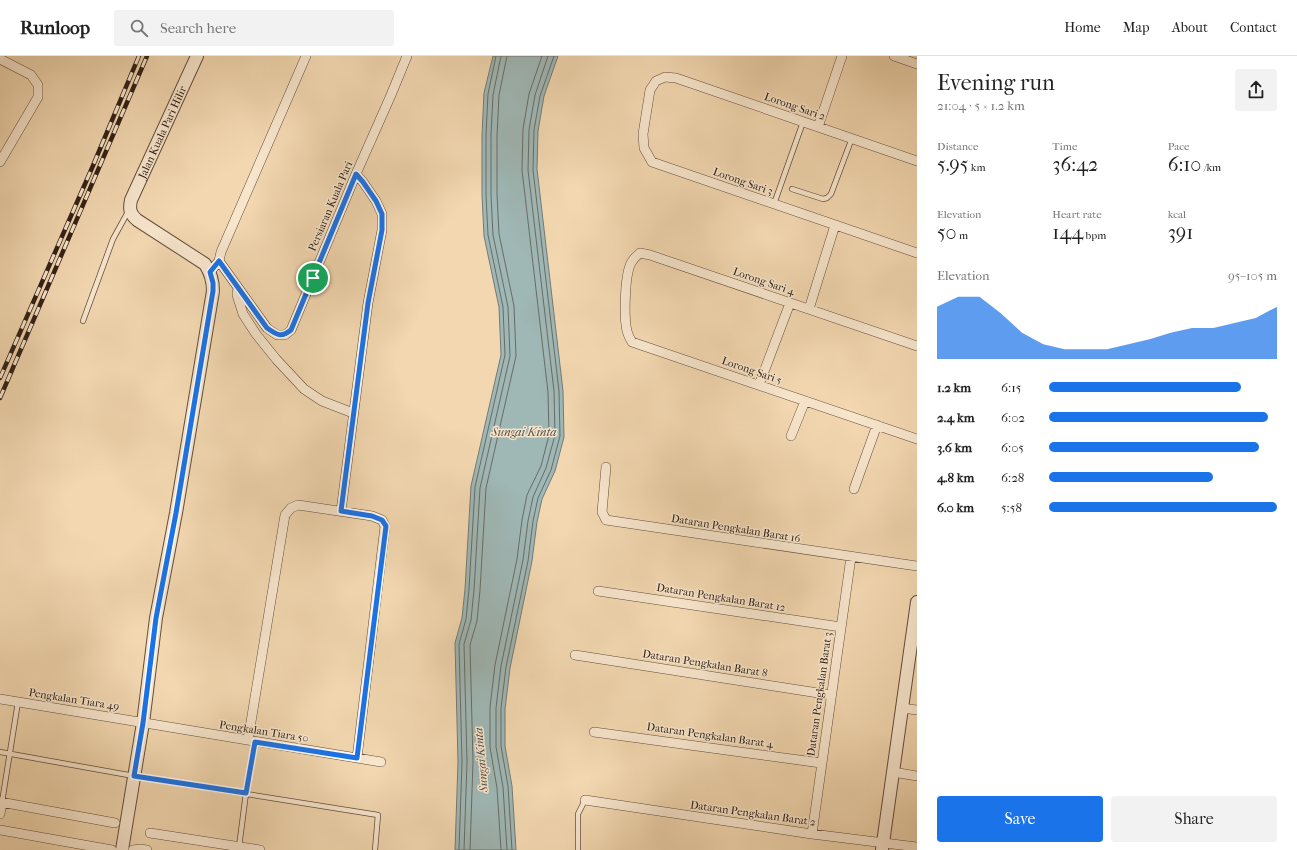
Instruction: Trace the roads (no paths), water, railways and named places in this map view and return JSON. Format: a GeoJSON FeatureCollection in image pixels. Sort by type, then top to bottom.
{"type":"FeatureCollection","features":[{"type":"Feature","properties":{"kind":"street","name":"Jalan Kuala Pari Hilir"},"geometry":{"type":"LineString","coordinates":[[130,208],[131,200],[197,56]]}},
{"type":"Feature","properties":{"kind":"street"},"geometry":{"type":"LineString","coordinates":[[210,272],[219,261],[221,252],[306,56]]}},
{"type":"Feature","properties":{"kind":"street","name":"Persiaran Kuala Pari"},"geometry":{"type":"LineString","coordinates":[[219,261],[267,328],[277,335],[285,335],[291,330],[407,56]]}},
{"type":"Feature","properties":{"kind":"street"},"geometry":{"type":"LineString","coordinates":[[818,127],[842,56]]}},
{"type":"Feature","properties":{"kind":"street"},"geometry":{"type":"LineString","coordinates":[[894,56],[917,64]]}},
{"type":"Feature","properties":{"kind":"street"},"geometry":{"type":"LineString","coordinates":[[0,59],[32,75],[38,85],[38,98],[3,152],[0,162]]}},
{"type":"Feature","properties":{"kind":"street","name":"Lorong Sari 2"},"geometry":{"type":"LineString","coordinates":[[665,76],[676,78],[917,161]]}},
{"type":"Feature","properties":{"kind":"street","name":"Lorong Sari 3"},"geometry":{"type":"LineString","coordinates":[[665,76],[656,81],[650,90],[643,134],[644,148],[652,162],[917,254]]}},
{"type":"Feature","properties":{"kind":"street"},"geometry":{"type":"LineString","coordinates":[[341,511],[368,303],[382,230],[382,214],[376,201],[356,174]]}},
{"type":"Feature","properties":{"kind":"street"},"geometry":{"type":"LineString","coordinates":[[122,850],[143,723],[156,618],[176,513],[213,291],[213,283],[210,272],[205,264],[137,220],[132,216],[130,208]]}},
{"type":"Feature","properties":{"kind":"street"},"geometry":{"type":"LineString","coordinates":[[809,309],[835,225]]}},
{"type":"Feature","properties":{"kind":"street","name":"Lorong Sari 4"},"geometry":{"type":"LineString","coordinates":[[626,288],[632,260],[640,254],[650,255],[917,346]]}},
{"type":"Feature","properties":{"kind":"street","name":"Lorong Sari 5"},"geometry":{"type":"LineString","coordinates":[[626,288],[626,326],[627,333],[632,342],[917,439]]}},
{"type":"Feature","properties":{"kind":"street"},"geometry":{"type":"LineString","coordinates":[[239,289],[237,295],[243,314],[256,334],[276,359],[304,389],[322,400],[353,413]]}},
{"type":"Feature","properties":{"kind":"street"},"geometry":{"type":"LineString","coordinates":[[759,386],[790,302]]}},
{"type":"Feature","properties":{"kind":"street"},"geometry":{"type":"LineString","coordinates":[[791,436],[805,401]]}},
{"type":"Feature","properties":{"kind":"street"},"geometry":{"type":"LineString","coordinates":[[854,489],[877,425]]}},
{"type":"Feature","properties":{"kind":"street","name":"Dataran Pengkalan Barat 16"},"geometry":{"type":"LineString","coordinates":[[606,467],[602,512],[606,520],[917,566]]}},
{"type":"Feature","properties":{"kind":"street"},"geometry":{"type":"LineString","coordinates":[[252,741],[285,515],[291,508],[298,505],[372,516],[382,520],[386,526],[357,758]]}},
{"type":"Feature","properties":{"kind":"street","name":"Dataran Pengkalan Barat 3"},"geometry":{"type":"LineString","coordinates":[[812,834],[851,557]]}},
{"type":"Feature","properties":{"kind":"street","name":"Dataran Pengkalan Barat 12"},"geometry":{"type":"LineString","coordinates":[[598,591],[841,627]]}},
{"type":"Feature","properties":{"kind":"street"},"geometry":{"type":"LineString","coordinates":[[883,846],[902,708],[915,637],[917,602]]}},
{"type":"Feature","properties":{"kind":"street","name":"Dataran Pengkalan Barat 8"},"geometry":{"type":"LineString","coordinates":[[575,655],[831,694]]}},
{"type":"Feature","properties":{"kind":"street","name":"Pengkalan Tiara 49"},"geometry":{"type":"LineString","coordinates":[[0,699],[143,723]]}},
{"type":"Feature","properties":{"kind":"street"},"geometry":{"type":"LineString","coordinates":[[902,708],[917,710]]}},
{"type":"Feature","properties":{"kind":"street","name":"Pengkalan Tiara 50"},"geometry":{"type":"LineString","coordinates":[[143,723],[381,762]]}},
{"type":"Feature","properties":{"kind":"street","name":"Dataran Pengkalan Barat 4"},"geometry":{"type":"LineString","coordinates":[[594,732],[821,763]]}},
{"type":"Feature","properties":{"kind":"street"},"geometry":{"type":"LineString","coordinates":[[893,772],[917,776]]}},
{"type":"Feature","properties":{"kind":"street","name":"Dataran Pengkalan Barat 2"},"geometry":{"type":"LineString","coordinates":[[585,800],[883,846],[917,847]]}},
{"type":"Feature","properties":{"kind":"street"},"geometry":{"type":"LineString","coordinates":[[0,814],[1,802],[115,823]]}},
{"type":"Feature","properties":{"kind":"street"},"geometry":{"type":"LineString","coordinates":[[0,830],[112,850]]}},
{"type":"Feature","properties":{"kind":"street"},"geometry":{"type":"LineString","coordinates":[[150,833],[260,850]]}},
{"type":"Feature","properties":{"kind":"street"},"geometry":{"type":"LineString","coordinates":[[133,850],[147,850]]}},
{"type":"Feature","properties":{"kind":"lane"},"geometry":{"type":"LineString","coordinates":[[774,204],[803,122]]}},
{"type":"Feature","properties":{"kind":"lane"},"geometry":{"type":"LineString","coordinates":[[792,189],[823,199],[828,198],[831,194],[852,138]]}},
{"type":"Feature","properties":{"kind":"lane"},"geometry":{"type":"LineString","coordinates":[[83,321],[113,239],[130,208]]}},
{"type":"Feature","properties":{"kind":"lane"},"geometry":{"type":"LineString","coordinates":[[1,802],[18,702]]}},
{"type":"Feature","properties":{"kind":"lane"},"geometry":{"type":"LineString","coordinates":[[239,847],[252,741]]}},
{"type":"Feature","properties":{"kind":"lane"},"geometry":{"type":"LineString","coordinates":[[0,752],[134,776],[378,815],[375,850]]}},
{"type":"Feature","properties":{"kind":"lane"},"geometry":{"type":"LineString","coordinates":[[578,850],[578,814],[585,800]]}},
{"type":"Feature","properties":{"kind":"water","name":"Sungai Kinta"},"geometry":{"type":"Polygon","coordinates":[[[493,56],[558,56],[544,96],[538,131],[537,169],[563,391],[564,437],[555,471],[542,499],[537,522],[532,561],[510,668],[505,709],[505,746],[512,786],[516,850],[455,850],[458,762],[455,643],[462,618],[465,589],[471,486],[501,355],[499,307],[484,236],[482,195],[484,93],[493,56]]]}},
{"type":"Feature","properties":{"kind":"railway"},"geometry":{"type":"LineString","coordinates":[[0,378],[92,168],[139,56]]}},
{"type":"Feature","properties":{"kind":"railway"},"geometry":{"type":"LineString","coordinates":[[0,398],[147,56]]}}]}
